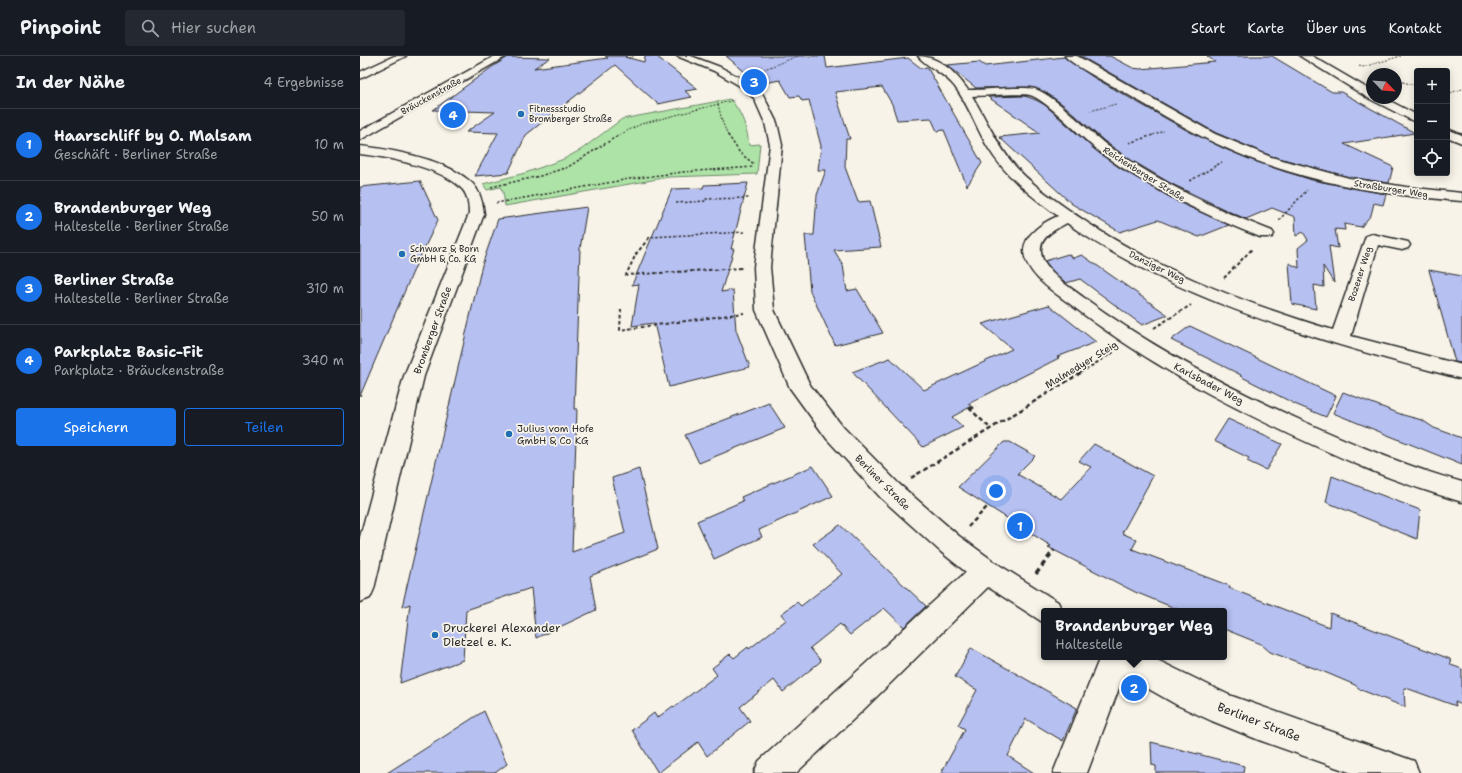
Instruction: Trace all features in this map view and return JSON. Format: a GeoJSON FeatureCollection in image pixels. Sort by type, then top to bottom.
{"type":"FeatureCollection","features":[{"type":"Feature","properties":{"kind":"street"},"geometry":{"type":"LineString","coordinates":[[360,76],[401,56]]}},
{"type":"Feature","properties":{"kind":"street","name":"Bräuckenstraße"},"geometry":{"type":"LineString","coordinates":[[360,136],[502,56]]}},
{"type":"Feature","properties":{"kind":"street","name":"Berliner Straße"},"geometry":{"type":"LineString","coordinates":[[682,56],[698,61],[737,79],[759,97],[771,123],[776,145],[762,267],[765,310],[801,388],[835,433],[890,491],[950,544],[986,571],[1043,608]]}},
{"type":"Feature","properties":{"kind":"street","name":"Danziger Weg"},"geometry":{"type":"LineString","coordinates":[[923,56],[947,72],[964,93],[996,150],[1014,173],[1037,194],[1068,218],[1114,246],[1179,279],[1271,316],[1340,339],[1405,358],[1462,372]]}},
{"type":"Feature","properties":{"kind":"street","name":"Straßburger Weg"},"geometry":{"type":"LineString","coordinates":[[1070,56],[1187,124],[1241,150],[1321,176],[1394,190],[1462,197]]}},
{"type":"Feature","properties":{"kind":"street"},"geometry":{"type":"LineString","coordinates":[[1305,56],[1366,93]]}},
{"type":"Feature","properties":{"kind":"street","name":"Reichenberger Straße"},"geometry":{"type":"LineString","coordinates":[[964,93],[1032,92],[1106,151],[1170,191],[1222,217],[1266,234]]}},
{"type":"Feature","properties":{"kind":"street"},"geometry":{"type":"LineString","coordinates":[[1387,104],[1414,118]]}},
{"type":"Feature","properties":{"kind":"street"},"geometry":{"type":"LineString","coordinates":[[1450,134],[1462,139]]}},
{"type":"Feature","properties":{"kind":"street","name":"Bromberger Straße"},"geometry":{"type":"LineString","coordinates":[[360,150],[426,165],[451,176],[468,187],[474,198],[476,218],[414,376],[360,588]]}},
{"type":"Feature","properties":{"kind":"street","name":"Karlsbader Weg"},"geometry":{"type":"LineString","coordinates":[[1068,218],[1042,230],[1032,247],[1034,259],[1048,276],[1093,314],[1133,341],[1220,389],[1306,431],[1366,458],[1427,482],[1462,492]]}},
{"type":"Feature","properties":{"kind":"street","name":"Bozener Weg"},"geometry":{"type":"LineString","coordinates":[[1340,339],[1372,239],[1402,245]]}},
{"type":"Feature","properties":{"kind":"street"},"geometry":{"type":"LineString","coordinates":[[771,773],[848,703],[986,571]]}},
{"type":"Feature","properties":{"kind":"street"},"geometry":{"type":"LineString","coordinates":[[1070,773],[1114,660]]}},
{"type":"Feature","properties":{"kind":"street","name":"Berliner Straße"},"geometry":{"type":"LineString","coordinates":[[1127,660],[1233,714],[1402,773]]}},
{"type":"Feature","properties":{"kind":"path"},"geometry":{"type":"LineString","coordinates":[[628,58],[635,56]]}},
{"type":"Feature","properties":{"kind":"path"},"geometry":{"type":"LineString","coordinates":[[737,79],[798,56]]}},
{"type":"Feature","properties":{"kind":"path"},"geometry":{"type":"LineString","coordinates":[[1333,74],[1401,56]]}},
{"type":"Feature","properties":{"kind":"path"},"geometry":{"type":"LineString","coordinates":[[1402,82],[1414,86]]}},
{"type":"Feature","properties":{"kind":"path"},"geometry":{"type":"LineString","coordinates":[[1450,93],[1462,89]]}},
{"type":"Feature","properties":{"kind":"path"},"geometry":{"type":"LineString","coordinates":[[1065,118],[1141,97]]}},
{"type":"Feature","properties":{"kind":"path"},"geometry":{"type":"LineString","coordinates":[[486,188],[540,176],[568,167],[584,158],[609,140],[636,126],[731,100]]}},
{"type":"Feature","properties":{"kind":"path"},"geometry":{"type":"LineString","coordinates":[[506,201],[629,179],[682,172],[758,167],[744,159],[736,150],[728,135],[718,104]]}},
{"type":"Feature","properties":{"kind":"path"},"geometry":{"type":"LineString","coordinates":[[1127,144],[1187,124]]}},
{"type":"Feature","properties":{"kind":"path"},"geometry":{"type":"LineString","coordinates":[[1170,191],[1241,150]]}},
{"type":"Feature","properties":{"kind":"path"},"geometry":{"type":"LineString","coordinates":[[1266,234],[1321,176]]}},
{"type":"Feature","properties":{"kind":"path"},"geometry":{"type":"LineString","coordinates":[[676,203],[706,201],[706,199],[771,197]]}},
{"type":"Feature","properties":{"kind":"path"},"geometry":{"type":"LineString","coordinates":[[762,267],[679,270],[678,273],[626,274],[632,260],[641,246],[650,237],[765,231]]}},
{"type":"Feature","properties":{"kind":"path","name":"Malmedyer Steig"},"geometry":{"type":"LineString","coordinates":[[890,491],[1211,292],[1266,234]]}},
{"type":"Feature","properties":{"kind":"path"},"geometry":{"type":"LineString","coordinates":[[621,309],[620,330],[765,310]]}},
{"type":"Feature","properties":{"kind":"path"},"geometry":{"type":"LineString","coordinates":[[977,406],[970,409],[991,429]]}},
{"type":"Feature","properties":{"kind":"path"},"geometry":{"type":"LineString","coordinates":[[968,526],[988,506]]}},
{"type":"Feature","properties":{"kind":"path"},"geometry":{"type":"LineString","coordinates":[[1037,572],[1054,550]]}},
{"type":"Feature","properties":{"kind":"green space"},"geometry":{"type":"Polygon","coordinates":[[[730,99],[738,109],[743,120],[749,145],[760,144],[757,174],[669,177],[505,206],[503,192],[500,187],[487,190],[483,184],[525,173],[564,159],[582,149],[622,119],[730,99]]]}},
{"type":"Feature","properties":{"kind":"building"},"geometry":{"type":"Polygon","coordinates":[[[605,56],[627,56],[625,57],[644,62],[645,56],[656,56],[698,89],[685,91],[692,97],[658,104],[615,65],[526,135],[508,173],[475,176],[498,133],[466,132],[495,112],[433,110],[508,57],[550,58],[534,68],[608,58],[605,56]]]}},
{"type":"Feature","properties":{"kind":"building"},"geometry":{"type":"Polygon","coordinates":[[[726,56],[825,56],[827,68],[908,58],[921,68],[927,67],[982,163],[967,186],[944,130],[937,131],[931,118],[897,120],[892,104],[882,87],[835,92],[850,139],[846,139],[845,167],[858,202],[870,201],[881,247],[834,250],[843,265],[847,291],[857,289],[883,333],[835,345],[810,291],[805,235],[814,235],[817,195],[826,170],[818,170],[821,146],[809,100],[802,101],[799,96],[790,97],[780,80],[759,84],[726,56]]]}},
{"type":"Feature","properties":{"kind":"building"},"geometry":{"type":"Polygon","coordinates":[[[1080,56],[1110,56],[1133,68],[1140,69],[1215,62],[1207,56],[1272,56],[1332,92],[1341,92],[1414,132],[1344,144],[1393,167],[1389,183],[1349,177],[1271,156],[1216,133],[1080,56]]]}},
{"type":"Feature","properties":{"kind":"building"},"geometry":{"type":"Polygon","coordinates":[[[1064,57],[1093,77],[1188,131],[1225,149],[1254,161],[1312,180],[1386,194],[1383,205],[1374,203],[1371,215],[1361,227],[1344,224],[1345,230],[1335,229],[1338,248],[1329,246],[1334,283],[1323,266],[1324,287],[1314,285],[1316,309],[1292,304],[1289,263],[1299,268],[1298,248],[1308,240],[1303,232],[1296,236],[1295,217],[1272,208],[1246,219],[1170,183],[1131,160],[1104,141],[1065,106],[1045,92],[1030,87],[976,88],[947,65],[979,62],[985,66],[1064,57]]]}},
{"type":"Feature","properties":{"kind":"building"},"geometry":{"type":"Polygon","coordinates":[[[1025,96],[1045,105],[1094,149],[1120,168],[1178,202],[1229,225],[1199,237],[1158,220],[1120,232],[1072,204],[999,137],[1040,133],[988,97],[1025,96]]]}},
{"type":"Feature","properties":{"kind":"building"},"geometry":{"type":"Polygon","coordinates":[[[420,181],[438,220],[415,267],[360,396],[360,187],[420,181]]]}},
{"type":"Feature","properties":{"kind":"building"},"geometry":{"type":"Polygon","coordinates":[[[748,183],[731,249],[734,249],[721,292],[733,290],[736,330],[750,367],[669,387],[654,323],[632,326],[639,284],[632,285],[672,189],[703,188],[704,185],[748,183]]]}},
{"type":"Feature","properties":{"kind":"building","name":"Julius vom Hofe GmbH & Co KG"},"geometry":{"type":"Polygon","coordinates":[[[587,207],[580,249],[574,409],[577,409],[572,552],[625,533],[612,478],[639,469],[658,549],[590,576],[596,610],[536,638],[531,588],[466,610],[463,660],[400,683],[410,604],[402,607],[482,265],[498,219],[587,207]]]}},
{"type":"Feature","properties":{"kind":"building"},"geometry":{"type":"Polygon","coordinates":[[[1068,254],[1073,258],[1082,255],[1168,315],[1142,325],[1080,279],[1066,283],[1045,261],[1068,254]]]}},
{"type":"Feature","properties":{"kind":"building"},"geometry":{"type":"Polygon","coordinates":[[[1429,270],[1462,276],[1462,363],[1455,362],[1429,270]]]}},
{"type":"Feature","properties":{"kind":"building"},"geometry":{"type":"Polygon","coordinates":[[[1049,305],[1096,342],[1057,357],[1059,358],[968,404],[972,406],[952,417],[963,427],[923,447],[852,372],[890,358],[924,390],[1012,349],[982,324],[1049,305]]]}},
{"type":"Feature","properties":{"kind":"building"},"geometry":{"type":"Polygon","coordinates":[[[1190,326],[1336,396],[1326,417],[1297,405],[1171,340],[1190,326]]]}},
{"type":"Feature","properties":{"kind":"building"},"geometry":{"type":"Polygon","coordinates":[[[1343,392],[1403,415],[1422,420],[1434,428],[1462,438],[1462,465],[1333,413],[1343,392]]]}},
{"type":"Feature","properties":{"kind":"building"},"geometry":{"type":"Polygon","coordinates":[[[769,403],[785,428],[699,463],[685,435],[769,403]]]}},
{"type":"Feature","properties":{"kind":"building"},"geometry":{"type":"Polygon","coordinates":[[[1228,419],[1282,444],[1266,470],[1247,461],[1249,458],[1214,441],[1228,419]]]}},
{"type":"Feature","properties":{"kind":"building"},"geometry":{"type":"Polygon","coordinates":[[[1004,442],[1010,442],[1035,456],[1017,474],[1061,499],[1091,467],[1079,461],[1094,444],[1153,476],[1122,533],[1137,540],[1132,549],[1230,586],[1229,588],[1329,627],[1330,613],[1450,659],[1451,665],[1462,669],[1462,705],[1455,702],[1456,706],[1404,688],[1405,707],[1361,690],[1355,685],[1322,671],[1270,652],[1261,644],[1227,630],[1227,608],[1175,608],[1135,592],[1048,547],[1051,546],[958,487],[1004,442]]]}},
{"type":"Feature","properties":{"kind":"building"},"geometry":{"type":"Polygon","coordinates":[[[813,466],[833,496],[759,530],[762,537],[714,559],[697,521],[743,501],[741,497],[813,466]]]}},
{"type":"Feature","properties":{"kind":"building"},"geometry":{"type":"Polygon","coordinates":[[[1332,476],[1420,510],[1417,539],[1326,502],[1332,476]]]}},
{"type":"Feature","properties":{"kind":"building"},"geometry":{"type":"Polygon","coordinates":[[[840,525],[926,606],[904,627],[884,608],[850,635],[840,624],[810,648],[821,661],[783,692],[774,680],[740,707],[750,721],[707,756],[698,742],[658,773],[632,730],[654,713],[657,718],[673,706],[674,707],[717,675],[712,668],[730,654],[734,658],[748,647],[749,649],[786,620],[781,614],[797,602],[801,606],[842,574],[813,544],[840,525]]]}},
{"type":"Feature","properties":{"kind":"building"},"geometry":{"type":"Polygon","coordinates":[[[971,648],[1077,708],[1063,741],[1026,719],[1008,756],[1034,773],[941,773],[965,729],[958,725],[977,690],[955,677],[971,648]]]}},
{"type":"Feature","properties":{"kind":"building"},"geometry":{"type":"Polygon","coordinates":[[[484,711],[507,764],[495,773],[387,773],[484,711]]]}},
{"type":"Feature","properties":{"kind":"building"},"geometry":{"type":"Polygon","coordinates":[[[1151,742],[1244,766],[1243,773],[1156,773],[1156,766],[1152,765],[1151,742]]]}},
{"type":"Feature","properties":{"kind":"place","name":"Berliner Straße"},"geometry":{"type":"Point","coordinates":[754,82]}},
{"type":"Feature","properties":{"kind":"place","name":"Fitnessstudio Bromberger Straße"},"geometry":{"type":"Point","coordinates":[521,114]}},
{"type":"Feature","properties":{"kind":"place","name":"Parkplatz Basic-Fit"},"geometry":{"type":"Point","coordinates":[453,115]}},
{"type":"Feature","properties":{"kind":"place","name":"Schwarz & Born GmbH & Co. KG"},"geometry":{"type":"Point","coordinates":[402,254]}},
{"type":"Feature","properties":{"kind":"place","name":"Julius vom Hofe GmbH & Co KG"},"geometry":{"type":"Point","coordinates":[509,434]}},
{"type":"Feature","properties":{"kind":"place","name":"Haarschliff by O. Malsam"},"geometry":{"type":"Point","coordinates":[1020,526]}},
{"type":"Feature","properties":{"kind":"place","name":"Druckerei Alexander Dietzel e. K."},"geometry":{"type":"Point","coordinates":[435,635]}},
{"type":"Feature","properties":{"kind":"place","name":"Brandenburger Weg"},"geometry":{"type":"Point","coordinates":[1134,688]}}]}
